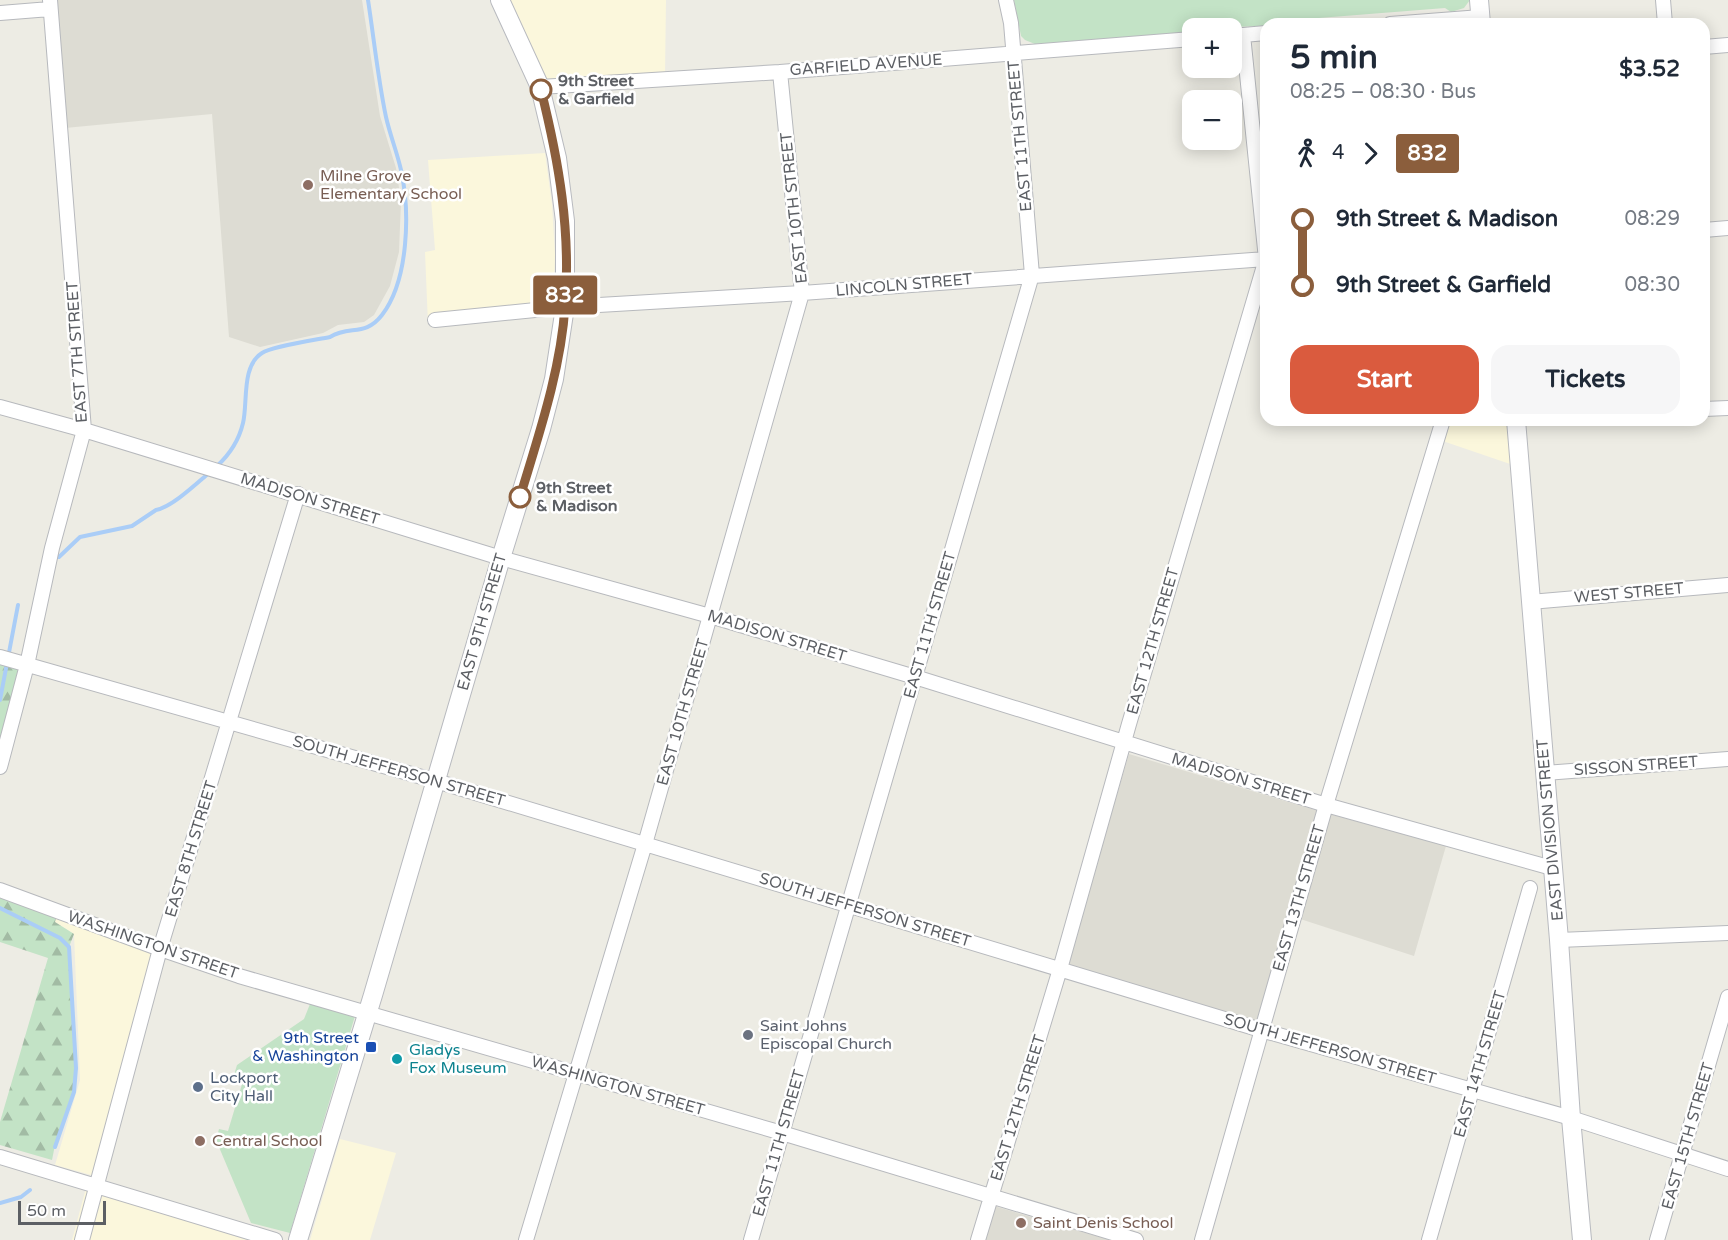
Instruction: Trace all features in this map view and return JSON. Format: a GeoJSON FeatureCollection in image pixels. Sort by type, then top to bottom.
{"type":"FeatureCollection","features":[{"type":"Feature","properties":{"kind":"main road","name":"EAST 9TH STREET"},"geometry":{"type":"LineString","coordinates":[[298,1240],[368,1013],[543,419],[554,379],[566,307],[566,221],[557,158],[540,87],[500,0]]}},
{"type":"Feature","properties":{"kind":"main road","name":"EAST DIVISION STREET"},"geometry":{"type":"LineString","coordinates":[[1516,426],[1582,1240]]}},
{"type":"Feature","properties":{"kind":"street","name":"EAST 11TH STREET"},"geometry":{"type":"LineString","coordinates":[[751,1240],[1032,275],[1011,23],[1006,0]]}},
{"type":"Feature","properties":{"kind":"street"},"geometry":{"type":"LineString","coordinates":[[1663,0],[1664,18]]}},
{"type":"Feature","properties":{"kind":"street"},"geometry":{"type":"LineString","coordinates":[[0,13],[50,5]]}},
{"type":"Feature","properties":{"kind":"street","name":"EAST 7TH STREET"},"geometry":{"type":"LineString","coordinates":[[0,767],[27,665],[52,548],[84,429],[50,5]]}},
{"type":"Feature","properties":{"kind":"street"},"geometry":{"type":"LineString","coordinates":[[1444,18],[1480,14]]}},
{"type":"Feature","properties":{"kind":"street"},"geometry":{"type":"LineString","coordinates":[[1242,35],[1260,34]]}},
{"type":"Feature","properties":{"kind":"street","name":"GARFIELD AVENUE"},"geometry":{"type":"LineString","coordinates":[[540,87],[780,72],[1182,40]]}},
{"type":"Feature","properties":{"kind":"street"},"geometry":{"type":"LineString","coordinates":[[1710,46],[1728,45]]}},
{"type":"Feature","properties":{"kind":"street","name":"EAST 10TH STREET"},"geometry":{"type":"LineString","coordinates":[[526,1240],[645,844],[802,293],[780,72]]}},
{"type":"Feature","properties":{"kind":"street","name":"EAST 12TH STREET"},"geometry":{"type":"LineString","coordinates":[[1242,74],[1260,213]]}},
{"type":"Feature","properties":{"kind":"street"},"geometry":{"type":"LineString","coordinates":[[1710,230],[1728,228]]}},
{"type":"Feature","properties":{"kind":"street","name":"LINCOLN STREET"},"geometry":{"type":"LineString","coordinates":[[435,320],[566,307],[802,293],[1260,259]]}},
{"type":"Feature","properties":{"kind":"street","name":"EAST 12TH STREET"},"geometry":{"type":"LineString","coordinates":[[978,1240],[1060,969],[1123,743],[1260,279]]}},
{"type":"Feature","properties":{"kind":"street","name":"MADISON STREET"},"geometry":{"type":"LineString","coordinates":[[0,407],[84,429],[501,558],[710,616],[915,677],[1326,805],[1552,868]]}},
{"type":"Feature","properties":{"kind":"street"},"geometry":{"type":"LineString","coordinates":[[1710,409],[1728,408]]}},
{"type":"Feature","properties":{"kind":"street","name":"EAST 13TH STREET"},"geometry":{"type":"LineString","coordinates":[[1202,1240],[1326,805],[1441,426]]}},
{"type":"Feature","properties":{"kind":"street","name":"EAST 8TH STREET"},"geometry":{"type":"LineString","coordinates":[[82,1240],[160,949],[298,494]]}},
{"type":"Feature","properties":{"kind":"street","name":"WEST STREET"},"geometry":{"type":"LineString","coordinates":[[1530,602],[1728,585]]}},
{"type":"Feature","properties":{"kind":"street","name":"SOUTH JEFFERSON STREET"},"geometry":{"type":"LineString","coordinates":[[0,657],[436,781],[1261,1030],[1571,1118],[1728,1168]]}},
{"type":"Feature","properties":{"kind":"street","name":"SISSON STREET"},"geometry":{"type":"LineString","coordinates":[[1545,773],[1728,759]]}},
{"type":"Feature","properties":{"kind":"street","name":"EAST 14TH STREET"},"geometry":{"type":"LineString","coordinates":[[1429,1240],[1530,888]]}},
{"type":"Feature","properties":{"kind":"street","name":"WASHINGTON STREET"},"geometry":{"type":"LineString","coordinates":[[0,890],[239,976],[782,1133],[1136,1240]]}},
{"type":"Feature","properties":{"kind":"street"},"geometry":{"type":"LineString","coordinates":[[1559,940],[1728,933]]}},
{"type":"Feature","properties":{"kind":"street","name":"EAST 15TH STREET"},"geometry":{"type":"LineString","coordinates":[[1657,1240],[1728,997]]}},
{"type":"Feature","properties":{"kind":"street"},"geometry":{"type":"LineString","coordinates":[[0,1157],[275,1240]]}},
{"type":"Feature","properties":{"kind":"shaded area","name":"Milne Grove Elementary School"},"geometry":{"type":"Polygon","coordinates":[[[56,0],[362,0],[380,116],[396,168],[401,201],[399,252],[390,286],[374,315],[364,322],[338,325],[323,333],[260,347],[229,337],[212,114],[65,128],[56,0]]]}},
{"type":"Feature","properties":{"kind":"shaded area"},"geometry":{"type":"Polygon","coordinates":[[[502,0],[666,0],[665,75],[541,81],[502,0]]]}},
{"type":"Feature","properties":{"kind":"shaded area"},"geometry":{"type":"Polygon","coordinates":[[[545,153],[552,204],[555,255],[553,313],[428,324],[425,252],[435,250],[428,160],[545,153]]]}},
{"type":"Feature","properties":{"kind":"shaded area"},"geometry":{"type":"Polygon","coordinates":[[[1434,426],[1510,426],[1513,465],[1431,437],[1434,426]]]}},
{"type":"Feature","properties":{"kind":"shaded area"},"geometry":{"type":"Polygon","coordinates":[[[1129,754],[1315,810],[1446,846],[1414,956],[1288,915],[1256,1023],[1067,964],[1129,754]]]}},
{"type":"Feature","properties":{"kind":"shaded area"},"geometry":{"type":"Polygon","coordinates":[[[57,914],[155,952],[95,1176],[55,1165],[80,1080],[74,934],[55,922],[57,914]]]}},
{"type":"Feature","properties":{"kind":"shaded area"},"geometry":{"type":"Polygon","coordinates":[[[340,1139],[396,1153],[370,1240],[310,1240],[340,1139]]]}},
{"type":"Feature","properties":{"kind":"shaded area"},"geometry":{"type":"Polygon","coordinates":[[[86,1188],[247,1240],[72,1240],[86,1188]]]}},
{"type":"Feature","properties":{"kind":"shaded area","name":"Saint Denis School"},"geometry":{"type":"Polygon","coordinates":[[[994,1206],[1110,1240],[984,1240],[994,1206]]]}},
{"type":"Feature","properties":{"kind":"green space"},"geometry":{"type":"Polygon","coordinates":[[[1014,0],[1470,0],[1464,8],[1451,12],[1445,8],[1319,18],[1260,18],[1260,26],[1242,27],[1242,18],[1182,18],[1182,33],[1035,44],[1021,36],[1014,0]]]}},
{"type":"Feature","properties":{"kind":"green space"},"geometry":{"type":"Polygon","coordinates":[[[0,664],[19,669],[0,745],[0,664]]]}},
{"type":"Feature","properties":{"kind":"green space"},"geometry":{"type":"Polygon","coordinates":[[[0,894],[57,914],[55,922],[74,934],[69,947],[76,1068],[74,1092],[56,1140],[52,1160],[0,1145],[0,1122],[48,958],[0,942],[0,894]]]}},
{"type":"Feature","properties":{"kind":"green space"},"geometry":{"type":"Polygon","coordinates":[[[310,1004],[355,1016],[290,1233],[251,1223],[216,1140],[219,1129],[228,1131],[243,1081],[233,1078],[237,1065],[304,1019],[310,1004]]]}},
{"type":"Feature","properties":{"kind":"waterway"},"geometry":{"type":"LineString","coordinates":[[217,466],[226,457],[239,435],[244,415],[246,385],[255,359],[267,350],[370,326],[382,315],[398,283],[405,245],[406,205],[399,163],[383,103],[368,0]]}},
{"type":"Feature","properties":{"kind":"waterway"},"geometry":{"type":"LineString","coordinates":[[59,557],[80,537],[132,526],[176,500],[209,473]]}},
{"type":"Feature","properties":{"kind":"waterway"},"geometry":{"type":"LineString","coordinates":[[0,700],[18,605]]}},
{"type":"Feature","properties":{"kind":"waterway"},"geometry":{"type":"LineString","coordinates":[[0,908],[60,938],[69,947],[76,1068],[74,1092],[55,1147]]}},
{"type":"Feature","properties":{"kind":"waterway"},"geometry":{"type":"LineString","coordinates":[[0,1203],[21,1197],[30,1190]]}},
{"type":"Feature","properties":{"kind":"bus line","name":"832"},"geometry":{"type":"LineString","coordinates":[[520,497],[554,379],[566,307],[566,221],[557,158],[541,90]]}},
{"type":"Feature","properties":{"kind":"place","name":"9th Street & Garfield"},"geometry":{"type":"Point","coordinates":[541,90]}},
{"type":"Feature","properties":{"kind":"place","name":"Milne Grove Elementary School"},"geometry":{"type":"Point","coordinates":[308,185]}},
{"type":"Feature","properties":{"kind":"place","name":"9th Street & Madison"},"geometry":{"type":"Point","coordinates":[520,497]}},
{"type":"Feature","properties":{"kind":"place","name":"Saint Johns Episcopal Church"},"geometry":{"type":"Point","coordinates":[748,1035]}},
{"type":"Feature","properties":{"kind":"place","name":"9th Street & Washington"},"geometry":{"type":"Point","coordinates":[371,1047]}},
{"type":"Feature","properties":{"kind":"place","name":"Gladys Fox Museum"},"geometry":{"type":"Point","coordinates":[397,1059]}},
{"type":"Feature","properties":{"kind":"place","name":"Lockport City Hall"},"geometry":{"type":"Point","coordinates":[198,1087]}},
{"type":"Feature","properties":{"kind":"place","name":"Central School"},"geometry":{"type":"Point","coordinates":[200,1141]}},
{"type":"Feature","properties":{"kind":"place","name":"Saint Denis School"},"geometry":{"type":"Point","coordinates":[1021,1223]}}]}
